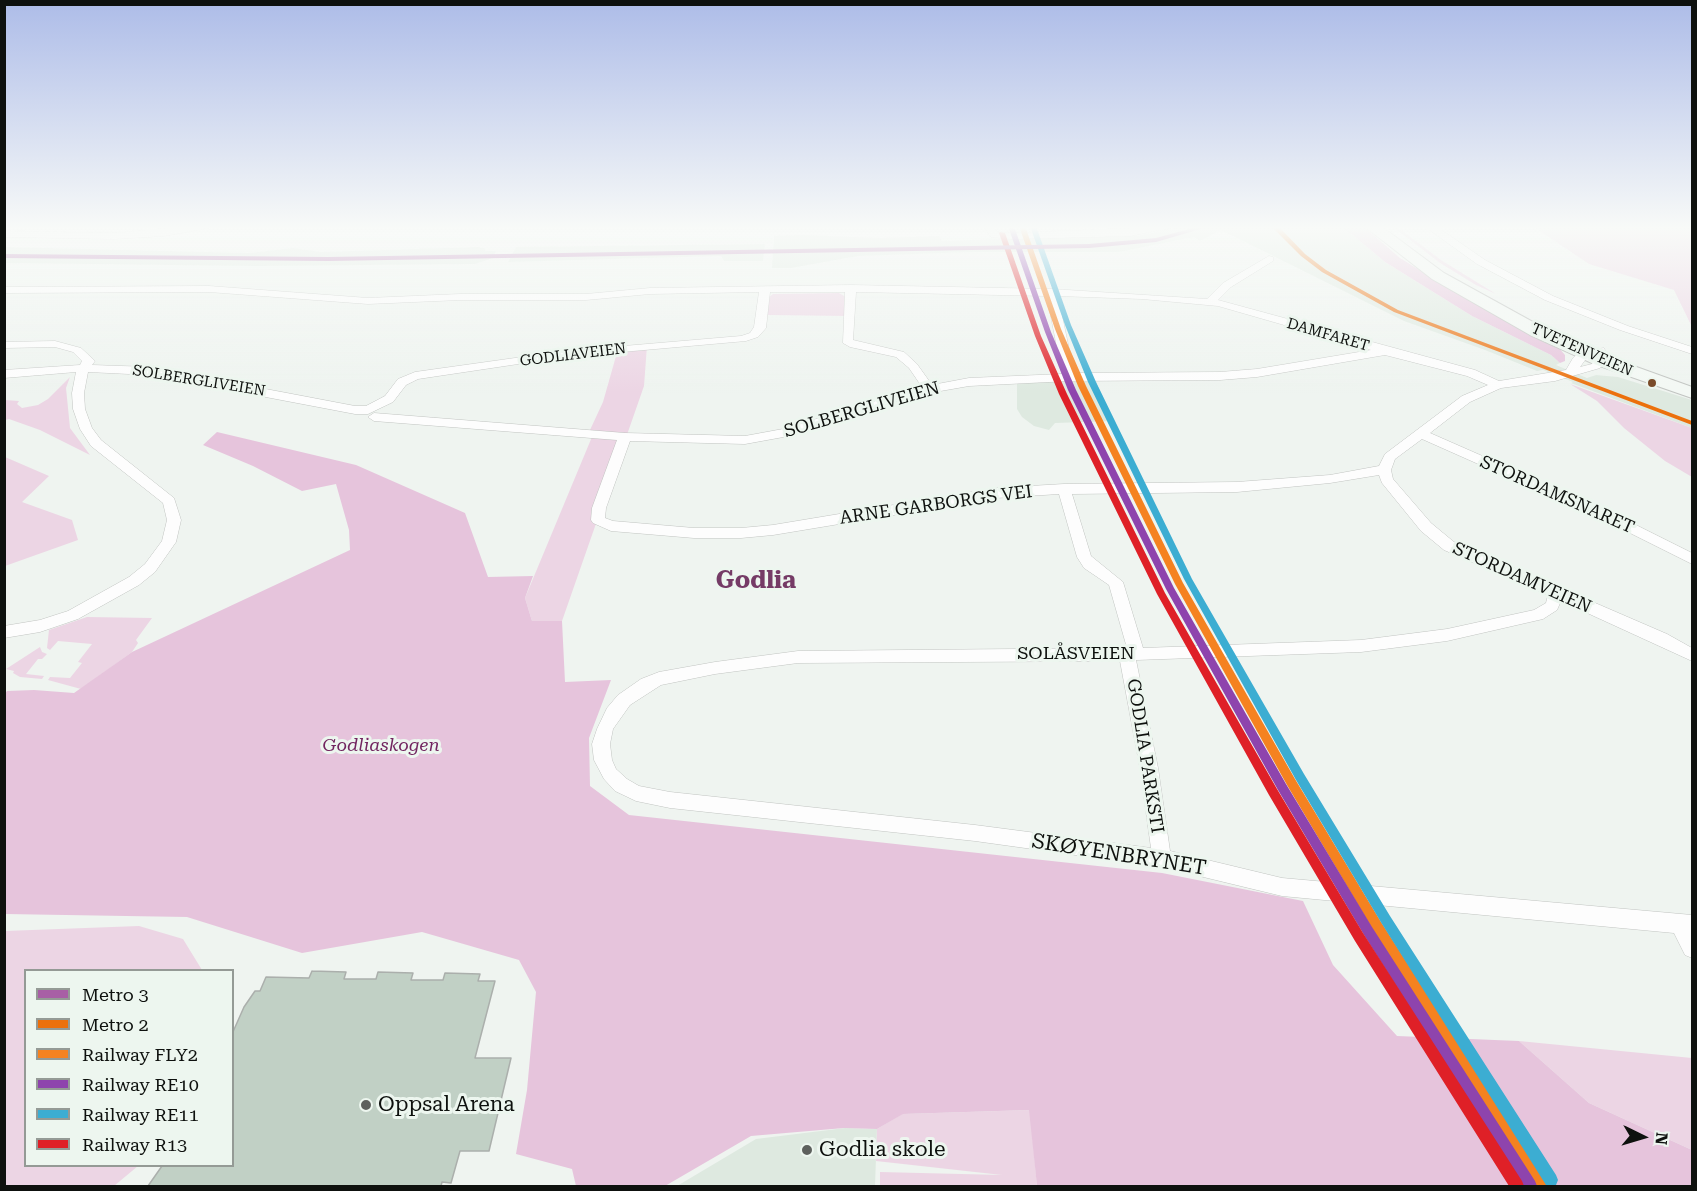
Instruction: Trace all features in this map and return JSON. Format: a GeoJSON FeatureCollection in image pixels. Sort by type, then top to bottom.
{"type":"FeatureCollection","features":[{"type":"Feature","properties":{"kind":"main road","name":"TVETENVEIEN"},"geometry":{"type":"LineString","coordinates":[[1449,282],[1508,314],[1585,362],[1692,393]]}},
{"type":"Feature","properties":{"kind":"main road","name":"TVETENVEIEN"},"geometry":{"type":"LineString","coordinates":[[1585,362],[1692,385]]}},
{"type":"Feature","properties":{"kind":"street"},"geometry":{"type":"LineString","coordinates":[[1211,302],[1233,282]]}},
{"type":"Feature","properties":{"kind":"street"},"geometry":{"type":"LineString","coordinates":[[1518,282],[1549,298],[1624,328],[1692,351]]}},
{"type":"Feature","properties":{"kind":"street"},"geometry":{"type":"LineString","coordinates":[[851,288],[847,341],[854,345],[900,354],[913,366],[928,389]]}},
{"type":"Feature","properties":{"kind":"street","name":"DAMFARET"},"geometry":{"type":"LineString","coordinates":[[4,290],[209,289],[342,300],[387,301],[460,297],[586,297],[650,291],[851,288],[1052,292],[1211,302],[1479,375],[1498,385]]}},
{"type":"Feature","properties":{"kind":"street","name":"GODLIAVEIEN"},"geometry":{"type":"LineString","coordinates":[[355,410],[368,410],[380,405],[389,399],[402,382],[415,376],[574,353],[742,339],[754,334],[760,328],[765,289]]}},
{"type":"Feature","properties":{"kind":"street"},"geometry":{"type":"LineString","coordinates":[[1052,292],[1069,377]]}},
{"type":"Feature","properties":{"kind":"street"},"geometry":{"type":"LineString","coordinates":[[4,345],[55,344],[77,350],[89,362],[83,369],[78,393],[79,409],[86,429],[96,443],[169,501],[174,520],[169,542],[150,568],[114,595],[64,618],[40,626],[4,632]]}},
{"type":"Feature","properties":{"kind":"street","name":"SOLBERGLIVEIEN"},"geometry":{"type":"LineString","coordinates":[[374,417],[447,425],[626,437],[717,440],[762,438],[785,433],[882,400],[928,389],[979,381],[1257,373],[1385,351]]}},
{"type":"Feature","properties":{"kind":"street"},"geometry":{"type":"LineString","coordinates":[[1384,470],[1390,457],[1456,405],[1477,393],[1498,385],[1558,376],[1585,362]]}},
{"type":"Feature","properties":{"kind":"street","name":"SOLBERGLIVEIEN"},"geometry":{"type":"LineString","coordinates":[[4,374],[83,369],[130,369],[173,374],[355,410]]}},
{"type":"Feature","properties":{"kind":"street","name":"STORDAMSNARET"},"geometry":{"type":"LineString","coordinates":[[1421,434],[1607,516],[1692,559]]}},
{"type":"Feature","properties":{"kind":"street","name":"ARNE GARBORGS VEI"},"geometry":{"type":"LineString","coordinates":[[626,437],[599,508],[598,520],[611,526],[624,528],[694,533],[741,533],[996,493],[1064,489],[1237,487],[1330,479],[1384,470]]}},
{"type":"Feature","properties":{"kind":"street","name":"STORDAMVEIEN"},"geometry":{"type":"LineString","coordinates":[[1384,470],[1395,492],[1426,527],[1443,542],[1458,551],[1653,635],[1692,655]]}},
{"type":"Feature","properties":{"kind":"street","name":"GODLIA PARKSTI"},"geometry":{"type":"LineString","coordinates":[[1064,489],[1084,557],[1089,564],[1116,582],[1132,654],[1162,858]]}},
{"type":"Feature","properties":{"kind":"street","name":"SOLÅSVEIEN"},"geometry":{"type":"LineString","coordinates":[[605,729],[613,713],[624,700],[647,684],[693,672],[777,658],[1317,650],[1447,634],[1544,612],[1552,606],[1556,594]]}},
{"type":"Feature","properties":{"kind":"street","name":"SKØYENBRYNET"},"geometry":{"type":"LineString","coordinates":[[605,729],[601,744],[603,760],[610,774],[621,785],[636,793],[670,800],[975,833],[1162,858],[1281,887],[1686,925]]}},
{"type":"Feature","properties":{"kind":"street"},"geometry":{"type":"LineString","coordinates":[[1686,925],[1692,948]]}},
{"type":"Feature","properties":{"kind":"shaded area"},"geometry":{"type":"Polygon","coordinates":[[[1325,282],[1417,282],[1472,316],[1551,355],[1560,363],[1556,365],[1587,378],[1596,375],[1618,377],[1692,400],[1692,428],[1571,383],[1573,382],[1543,370],[1537,371],[1404,321],[1325,282]]]}},
{"type":"Feature","properties":{"kind":"shaded area"},"geometry":{"type":"Polygon","coordinates":[[[1470,282],[1476,282],[1496,294],[1470,282]]]}},
{"type":"Feature","properties":{"kind":"shaded area"},"geometry":{"type":"Polygon","coordinates":[[[1646,282],[1692,282],[1692,327],[1674,290],[1646,282]]]}},
{"type":"Feature","properties":{"kind":"shaded area"},"geometry":{"type":"Polygon","coordinates":[[[839,293],[846,297],[846,316],[767,315],[769,297],[773,294],[839,293]]]}},
{"type":"Feature","properties":{"kind":"shaded area"},"geometry":{"type":"Polygon","coordinates":[[[647,346],[644,386],[562,621],[532,621],[525,598],[594,432],[590,430],[603,402],[618,349],[647,346]]]}},
{"type":"Feature","properties":{"kind":"shaded area"},"geometry":{"type":"Polygon","coordinates":[[[70,377],[66,388],[70,428],[90,455],[40,430],[9,419],[5,420],[5,400],[19,401],[17,404],[22,408],[38,405],[48,399],[70,377]]]}},
{"type":"Feature","properties":{"kind":"shaded area"},"geometry":{"type":"Polygon","coordinates":[[[1020,382],[1096,382],[1113,421],[1055,423],[1049,430],[1034,426],[1022,417],[1017,409],[1017,384],[1020,382]]]}},
{"type":"Feature","properties":{"kind":"shaded area"},"geometry":{"type":"Polygon","coordinates":[[[1570,384],[1692,428],[1692,477],[1665,461],[1624,428],[1597,401],[1570,384]]]}},
{"type":"Feature","properties":{"kind":"shaded area"},"geometry":{"type":"Polygon","coordinates":[[[5,457],[49,476],[22,502],[72,520],[78,540],[5,566],[5,457]]]}},
{"type":"Feature","properties":{"kind":"shaded area"},"geometry":{"type":"Polygon","coordinates":[[[87,617],[152,618],[136,640],[138,643],[132,652],[81,689],[48,680],[50,677],[70,678],[82,663],[78,662],[92,644],[58,641],[50,650],[47,648],[49,630],[87,617]]]}},
{"type":"Feature","properties":{"kind":"shaded area"},"geometry":{"type":"Polygon","coordinates":[[[40,647],[42,652],[47,654],[42,659],[38,659],[26,674],[44,676],[42,679],[20,677],[13,673],[14,671],[6,669],[40,647]]]}},
{"type":"Feature","properties":{"kind":"shaded area"},"geometry":{"type":"Polygon","coordinates":[[[139,926],[183,939],[201,969],[24,969],[24,1167],[137,1167],[114,1186],[5,1186],[5,931],[139,926]]]}},
{"type":"Feature","properties":{"kind":"shaded area"},"geometry":{"type":"Polygon","coordinates":[[[1519,1041],[1692,1058],[1692,1150],[1589,1103],[1519,1041]]]}},
{"type":"Feature","properties":{"kind":"shaded area"},"geometry":{"type":"Polygon","coordinates":[[[1030,1110],[1037,1186],[880,1186],[880,1172],[1002,1175],[876,1161],[877,1129],[902,1114],[1030,1110]]]}},
{"type":"Feature","properties":{"kind":"shaded area","name":"Godlia skole"},"geometry":{"type":"Polygon","coordinates":[[[845,1128],[877,1129],[875,1186],[677,1186],[756,1139],[845,1128]]]}},
{"type":"Feature","properties":{"kind":"green space"},"geometry":{"type":"Polygon","coordinates":[[[1417,282],[1438,282],[1559,348],[1565,355],[1565,361],[1560,363],[1551,355],[1472,316],[1417,282]]]}},
{"type":"Feature","properties":{"kind":"green space","name":"Godliaskogen"},"geometry":{"type":"Polygon","coordinates":[[[217,432],[356,465],[465,513],[488,577],[533,576],[525,598],[532,621],[562,621],[565,682],[611,680],[589,738],[590,786],[629,815],[1162,873],[1303,901],[1333,965],[1397,1036],[1519,1041],[1589,1103],[1692,1150],[1692,1186],[1037,1186],[1029,1110],[903,1114],[877,1129],[844,1128],[751,1136],[665,1186],[576,1186],[572,1169],[516,1154],[527,1090],[536,992],[519,960],[422,932],[302,953],[187,917],[5,914],[4,695],[7,691],[34,690],[74,693],[132,652],[350,550],[349,530],[336,484],[302,491],[253,466],[203,445],[217,432]]]}},
{"type":"Feature","properties":{"kind":"building","name":"Oppsal Arena"},"geometry":{"type":"Polygon","coordinates":[[[312,971],[346,972],[344,979],[376,979],[378,972],[413,973],[411,980],[443,980],[445,973],[480,974],[478,981],[495,981],[475,1058],[511,1058],[489,1151],[460,1151],[451,1183],[442,1182],[441,1186],[148,1186],[161,1167],[234,1167],[234,1030],[244,1007],[255,991],[260,991],[266,977],[309,978],[312,971]]]}},
{"type":"Feature","properties":{"kind":"metro line","name":"2"},"geometry":{"type":"LineString","coordinates":[[1343,282],[1396,311],[1692,423]]}},
{"type":"Feature","properties":{"kind":"rail line","name":"R13"},"geometry":{"type":"LineString","coordinates":[[1019,282],[1038,336],[1063,394],[1161,594],[1273,792],[1359,937],[1517,1186]]}},
{"type":"Feature","properties":{"kind":"rail line","name":"RE10"},"geometry":{"type":"LineString","coordinates":[[1030,282],[1072,390],[1170,589],[1282,787],[1368,931],[1530,1186]]}},
{"type":"Feature","properties":{"kind":"rail line","name":"FLY2"},"geometry":{"type":"LineString","coordinates":[[1041,282],[1082,386],[1179,584],[1291,782],[1377,926],[1542,1186]]}},
{"type":"Feature","properties":{"kind":"rail line","name":"RE11"},"geometry":{"type":"LineString","coordinates":[[1053,282],[1092,382],[1188,579],[1300,777],[1386,920],[1551,1180]]}},
{"type":"Feature","properties":{"kind":"place","name":"Oppsal Arena"},"geometry":{"type":"Point","coordinates":[366,1105]}},
{"type":"Feature","properties":{"kind":"place","name":"Godlia skole"},"geometry":{"type":"Point","coordinates":[807,1150]}},
{"type":"Feature","properties":{"kind":"district","name":"Godlia"},"geometry":{"type":"Point","coordinates":[756,581]}}]}
